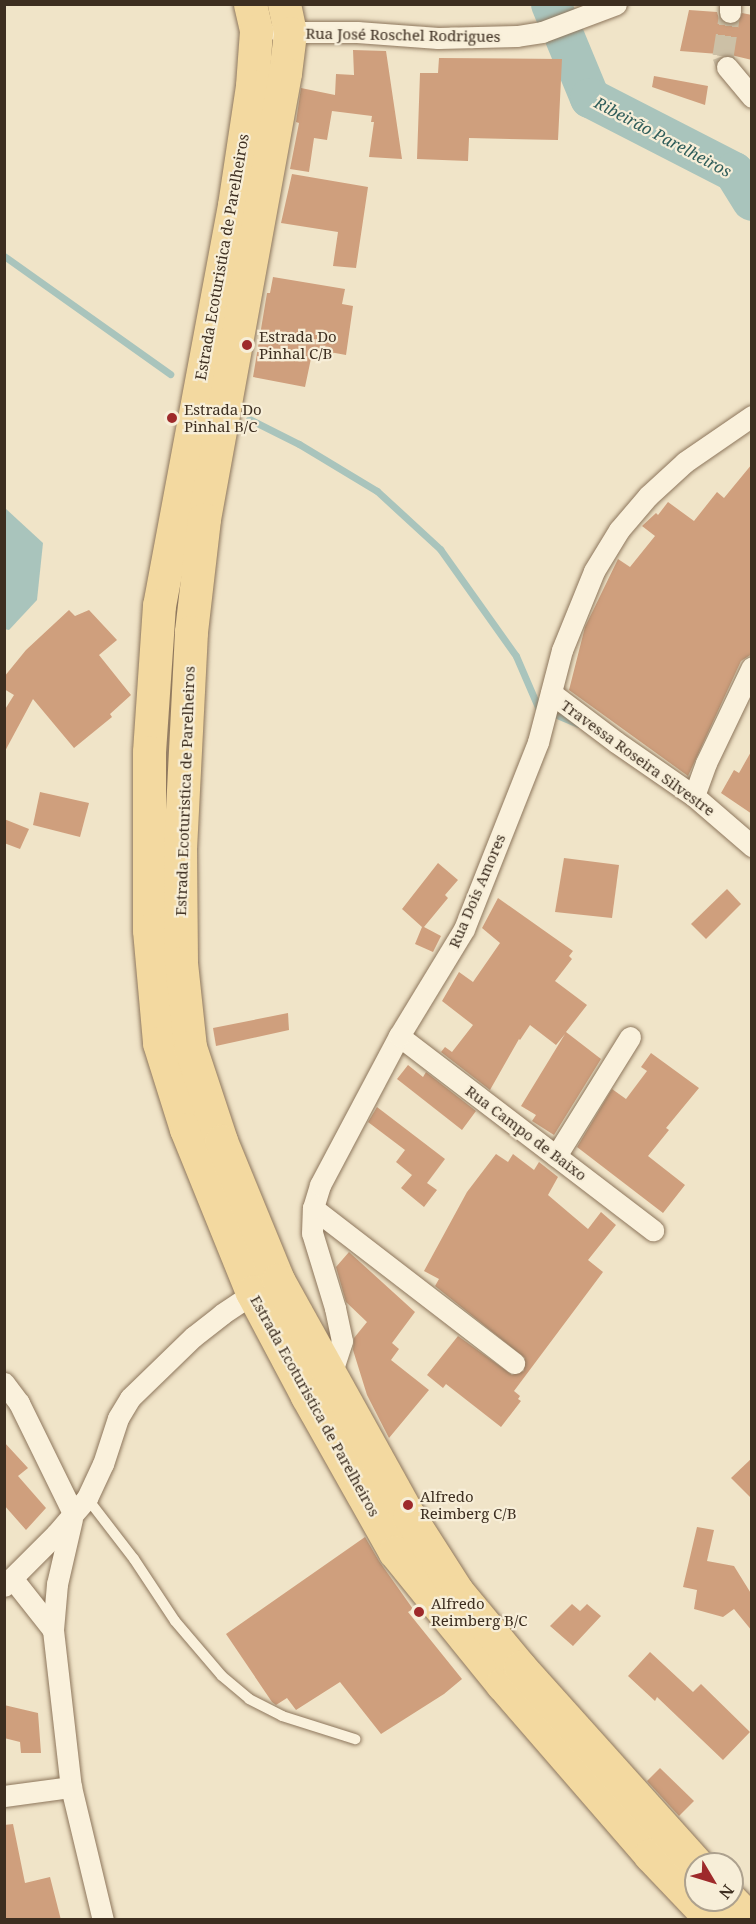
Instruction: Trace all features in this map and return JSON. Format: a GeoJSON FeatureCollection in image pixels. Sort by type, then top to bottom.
{"type":"FeatureCollection","features":[{"type":"Feature","properties":{"kind":"main road","name":"Estrada Ecoturistica de Parelheiros"},"geometry":{"type":"LineString","coordinates":[[253,18],[252,86],[234,205],[159,605],[149,752],[149,930],[159,1042],[186,1129],[319,1387],[396,1552],[432,1601],[643,1846],[712,1920]]}},
{"type":"Feature","properties":{"kind":"main road","name":"Estrada Ecoturistica de Parelheiros"},"geometry":{"type":"LineString","coordinates":[[265,1286],[190,1047],[181,963],[180,847],[191,632],[204,519],[285,73],[287,19]]}},
{"type":"Feature","properties":{"kind":"main road","name":"Estrada Ecoturistica de Parelheiros"},"geometry":{"type":"LineString","coordinates":[[319,1387],[383,1473],[457,1591],[520,1667],[686,1852]]}},
{"type":"Feature","properties":{"kind":"street","name":"Rua José Roschel Rodrigues"},"geometry":{"type":"LineString","coordinates":[[253,18],[485,37],[517,36],[557,26],[609,8]]}},
{"type":"Feature","properties":{"kind":"street"},"geometry":{"type":"LineString","coordinates":[[727,67],[752,97]]}},
{"type":"Feature","properties":{"kind":"street","name":"Rua Dois Amores"},"geometry":{"type":"LineString","coordinates":[[319,1387],[342,1341],[335,1308],[313,1239],[313,1208],[320,1185],[399,1036],[464,929],[538,742],[562,650],[576,610],[594,571],[620,530],[668,477],[706,446],[752,416]]}},
{"type":"Feature","properties":{"kind":"street"},"geometry":{"type":"LineString","coordinates":[[694,796],[706,763],[752,667]]}},
{"type":"Feature","properties":{"kind":"street","name":"Travessa Roseira Silvestre"},"geometry":{"type":"LineString","coordinates":[[551,693],[694,796],[752,846]]}},
{"type":"Feature","properties":{"kind":"street","name":"Rua Campo de Baixo"},"geometry":{"type":"LineString","coordinates":[[399,1036],[653,1230]]}},
{"type":"Feature","properties":{"kind":"street"},"geometry":{"type":"LineString","coordinates":[[556,1156],[617,1062],[630,1037]]}},
{"type":"Feature","properties":{"kind":"street"},"geometry":{"type":"LineString","coordinates":[[313,1208],[514,1363]]}},
{"type":"Feature","properties":{"kind":"street"},"geometry":{"type":"LineString","coordinates":[[103,1920],[71,1787],[53,1630],[57,1584],[80,1506],[103,1464],[118,1418],[130,1398],[193,1337],[265,1286]]}},
{"type":"Feature","properties":{"kind":"street"},"geometry":{"type":"LineString","coordinates":[[4,1383],[19,1403],[80,1506]]}},
{"type":"Feature","properties":{"kind":"street"},"geometry":{"type":"LineString","coordinates":[[53,1630],[8,1582],[80,1506]]}},
{"type":"Feature","properties":{"kind":"street"},"geometry":{"type":"LineString","coordinates":[[4,1796],[71,1787]]}},
{"type":"Feature","properties":{"kind":"lane"},"geometry":{"type":"LineString","coordinates":[[80,1506],[134,1559],[175,1621],[222,1676],[249,1699],[282,1716],[355,1739]]}},
{"type":"Feature","properties":{"kind":"water"},"geometry":{"type":"Polygon","coordinates":[[[5,508],[43,543],[37,600],[9,630],[4,629],[5,508]]]}},
{"type":"Feature","properties":{"kind":"building"},"geometry":{"type":"Polygon","coordinates":[[[689,10],[717,12],[719,19],[729,25],[737,23],[742,13],[752,15],[752,60],[731,55],[680,51],[689,10]]]}},
{"type":"Feature","properties":{"kind":"building"},"geometry":{"type":"Polygon","coordinates":[[[353,50],[386,51],[402,159],[369,157],[374,122],[371,122],[372,116],[332,111],[327,140],[314,138],[309,172],[290,169],[299,123],[296,122],[301,88],[335,95],[336,74],[354,75],[353,50]]]}},
{"type":"Feature","properties":{"kind":"building"},"geometry":{"type":"Polygon","coordinates":[[[439,58],[562,59],[558,140],[469,138],[468,161],[417,159],[420,73],[438,73],[439,58]]]}},
{"type":"Feature","properties":{"kind":"building"},"geometry":{"type":"Polygon","coordinates":[[[654,76],[708,86],[705,105],[652,87],[654,76]]]}},
{"type":"Feature","properties":{"kind":"building"},"geometry":{"type":"Polygon","coordinates":[[[292,174],[368,187],[356,268],[333,266],[338,232],[281,223],[292,174]]]}},
{"type":"Feature","properties":{"kind":"building"},"geometry":{"type":"Polygon","coordinates":[[[273,277],[345,289],[342,304],[353,306],[346,355],[313,349],[305,387],[253,377],[267,293],[270,293],[273,277]]]}},
{"type":"Feature","properties":{"kind":"building"},"geometry":{"type":"Polygon","coordinates":[[[752,464],[752,654],[741,661],[688,776],[569,690],[585,627],[618,559],[630,567],[655,536],[642,526],[656,513],[658,515],[668,502],[694,521],[717,492],[724,498],[752,464]]]}},
{"type":"Feature","properties":{"kind":"building"},"geometry":{"type":"Polygon","coordinates":[[[69,610],[75,616],[89,610],[117,640],[99,655],[131,695],[110,714],[112,717],[74,748],[33,699],[4,753],[4,711],[14,695],[4,689],[4,677],[26,650],[69,610]]]}},
{"type":"Feature","properties":{"kind":"building"},"geometry":{"type":"Polygon","coordinates":[[[752,750],[752,814],[721,793],[734,770],[739,773],[752,750]]]}},
{"type":"Feature","properties":{"kind":"building"},"geometry":{"type":"Polygon","coordinates":[[[40,792],[89,803],[80,837],[33,825],[40,792]]]}},
{"type":"Feature","properties":{"kind":"building"},"geometry":{"type":"Polygon","coordinates":[[[4,819],[29,829],[20,849],[4,843],[4,819]]]}},
{"type":"Feature","properties":{"kind":"building"},"geometry":{"type":"Polygon","coordinates":[[[564,858],[619,865],[612,918],[555,912],[564,858]]]}},
{"type":"Feature","properties":{"kind":"building"},"geometry":{"type":"Polygon","coordinates":[[[438,863],[458,880],[445,895],[448,898],[424,927],[441,936],[433,952],[415,944],[422,927],[402,909],[438,863]]]}},
{"type":"Feature","properties":{"kind":"building"},"geometry":{"type":"Polygon","coordinates":[[[727,889],[741,904],[706,939],[691,924],[727,889]]]}},
{"type":"Feature","properties":{"kind":"building"},"geometry":{"type":"Polygon","coordinates":[[[498,898],[573,951],[569,956],[572,959],[555,981],[587,1005],[566,1032],[601,1059],[554,1135],[532,1121],[536,1115],[521,1106],[565,1034],[556,1045],[530,1025],[519,1039],[490,1090],[441,1052],[445,1047],[452,1052],[473,1025],[442,1001],[459,972],[473,982],[500,943],[482,928],[498,898]]]}},
{"type":"Feature","properties":{"kind":"building"},"geometry":{"type":"Polygon","coordinates":[[[288,1013],[289,1030],[216,1046],[213,1028],[288,1013]]]}},
{"type":"Feature","properties":{"kind":"building"},"geometry":{"type":"Polygon","coordinates":[[[651,1053],[699,1088],[666,1128],[669,1130],[648,1156],[685,1185],[663,1213],[577,1147],[612,1089],[626,1099],[647,1071],[641,1067],[651,1053]]]}},
{"type":"Feature","properties":{"kind":"building"},"geometry":{"type":"Polygon","coordinates":[[[408,1065],[423,1077],[426,1072],[476,1111],[462,1130],[397,1079],[408,1065]]]}},
{"type":"Feature","properties":{"kind":"building"},"geometry":{"type":"Polygon","coordinates":[[[377,1107],[445,1159],[427,1183],[437,1190],[424,1207],[401,1188],[412,1175],[396,1162],[405,1150],[368,1122],[377,1107]]]}},
{"type":"Feature","properties":{"kind":"building"},"geometry":{"type":"Polygon","coordinates":[[[496,1154],[508,1162],[513,1154],[534,1170],[539,1162],[558,1177],[548,1195],[588,1229],[601,1212],[616,1225],[588,1260],[603,1272],[514,1391],[520,1396],[518,1399],[521,1401],[501,1427],[446,1384],[443,1388],[427,1375],[458,1336],[512,1375],[524,1371],[525,1358],[435,1286],[439,1279],[424,1271],[467,1192],[496,1154]]]}},
{"type":"Feature","properties":{"kind":"building"},"geometry":{"type":"Polygon","coordinates":[[[349,1252],[415,1312],[392,1343],[399,1349],[391,1360],[429,1390],[389,1438],[367,1395],[353,1350],[354,1338],[367,1322],[346,1302],[336,1267],[349,1252]]]}},
{"type":"Feature","properties":{"kind":"building"},"geometry":{"type":"Polygon","coordinates":[[[4,1442],[28,1468],[18,1476],[46,1508],[26,1530],[4,1505],[4,1442]]]}},
{"type":"Feature","properties":{"kind":"building"},"geometry":{"type":"Polygon","coordinates":[[[752,1458],[752,1499],[731,1478],[752,1458]]]}},
{"type":"Feature","properties":{"kind":"building"},"geometry":{"type":"Polygon","coordinates":[[[697,1527],[714,1530],[707,1561],[734,1566],[752,1595],[752,1631],[734,1609],[723,1617],[694,1609],[697,1590],[683,1587],[697,1527]]]}},
{"type":"Feature","properties":{"kind":"building"},"geometry":{"type":"Polygon","coordinates":[[[365,1537],[413,1609],[408,1612],[462,1679],[444,1694],[381,1734],[340,1682],[296,1710],[287,1698],[276,1705],[226,1634],[365,1537]]]}},
{"type":"Feature","properties":{"kind":"building"},"geometry":{"type":"Polygon","coordinates":[[[572,1604],[580,1611],[587,1604],[601,1616],[573,1646],[550,1626],[572,1604]]]}},
{"type":"Feature","properties":{"kind":"building"},"geometry":{"type":"Polygon","coordinates":[[[650,1652],[693,1692],[701,1684],[750,1732],[723,1760],[657,1697],[655,1701],[628,1676],[650,1652]]]}},
{"type":"Feature","properties":{"kind":"building"},"geometry":{"type":"Polygon","coordinates":[[[4,1705],[38,1713],[41,1753],[21,1753],[20,1742],[4,1738],[4,1705]]]}},
{"type":"Feature","properties":{"kind":"building"},"geometry":{"type":"Polygon","coordinates":[[[660,1768],[694,1801],[679,1816],[647,1781],[660,1768]]]}},
{"type":"Feature","properties":{"kind":"building"},"geometry":{"type":"Polygon","coordinates":[[[13,1824],[25,1883],[50,1877],[61,1920],[4,1920],[4,1825],[13,1824]]]}},
{"type":"Feature","properties":{"kind":"waterway","name":"Ribeirão Parelheiros"},"geometry":{"type":"LineString","coordinates":[[551,4],[590,98],[734,172],[752,201]]}},
{"type":"Feature","properties":{"kind":"waterway"},"geometry":{"type":"LineString","coordinates":[[4,256],[170,374]]}},
{"type":"Feature","properties":{"kind":"waterway"},"geometry":{"type":"LineString","coordinates":[[249,419],[299,444],[377,491],[440,549],[516,656],[538,707],[578,724]]}},
{"type":"Feature","properties":{"kind":"tunnel"},"geometry":{"type":"LineString","coordinates":[[727,67],[723,56],[730,12]]}},
{"type":"Feature","properties":{"kind":"place","name":"Estrada Do Pinhal C/B"},"geometry":{"type":"Point","coordinates":[247,345]}},
{"type":"Feature","properties":{"kind":"place","name":"Estrada Do Pinhal B/C"},"geometry":{"type":"Point","coordinates":[172,418]}},
{"type":"Feature","properties":{"kind":"place","name":"Alfredo Reimberg C/B"},"geometry":{"type":"Point","coordinates":[408,1505]}},
{"type":"Feature","properties":{"kind":"place","name":"Alfredo Reimberg B/C"},"geometry":{"type":"Point","coordinates":[419,1612]}}]}
